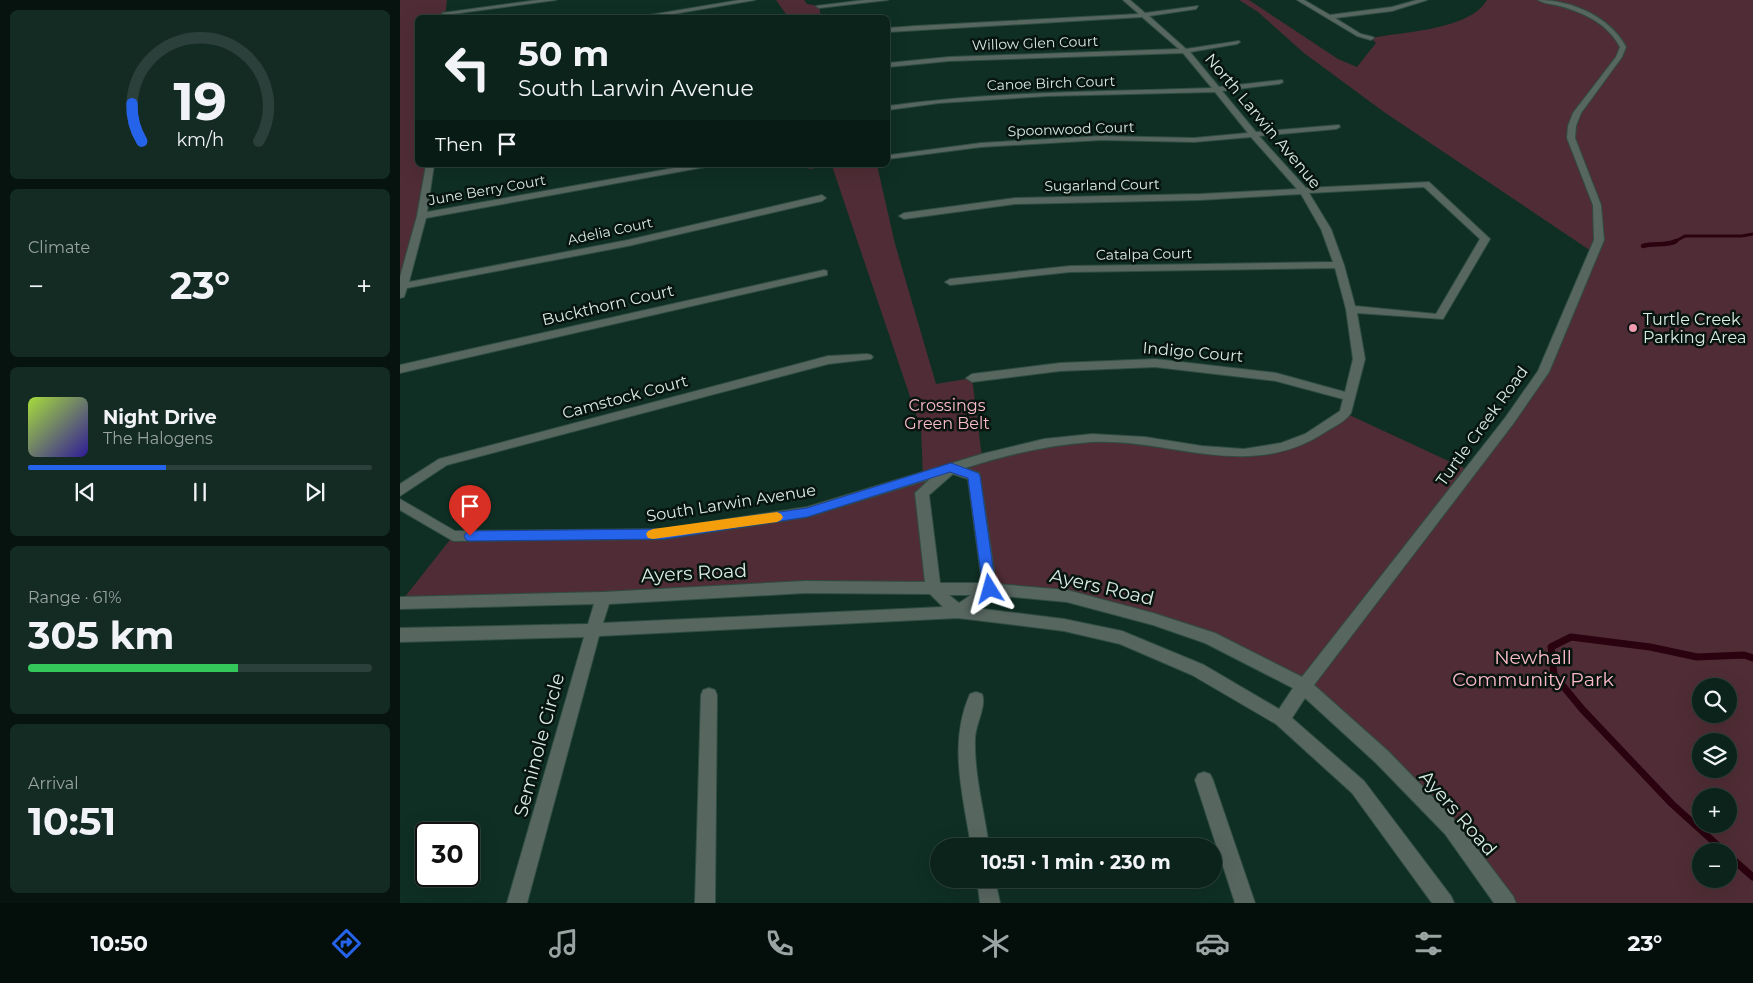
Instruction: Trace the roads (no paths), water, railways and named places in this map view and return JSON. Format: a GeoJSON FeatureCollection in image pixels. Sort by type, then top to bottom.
{"type":"FeatureCollection","features":[{"type":"Feature","properties":{"kind":"street"},"geometry":{"type":"LineString","coordinates":[[445,12],[553,0]]}},
{"type":"Feature","properties":{"kind":"street"},"geometry":{"type":"LineString","coordinates":[[655,15],[752,0]]}},
{"type":"Feature","properties":{"kind":"street"},"geometry":{"type":"LineString","coordinates":[[819,6],[885,0]]}},
{"type":"Feature","properties":{"kind":"street","name":"North Larwin Avenue"},"geometry":{"type":"LineString","coordinates":[[951,468],[1044,443],[1092,438],[1145,441],[1202,450],[1244,453],[1283,447],[1309,437],[1345,413],[1358,359],[1350,309],[1339,265],[1326,229],[1302,190],[1185,52],[1126,0]]}},
{"type":"Feature","properties":{"kind":"street"},"geometry":{"type":"LineString","coordinates":[[1300,0],[1359,35],[1371,38]]}},
{"type":"Feature","properties":{"kind":"street"},"geometry":{"type":"LineString","coordinates":[[1328,17],[1392,9],[1424,0]]}},
{"type":"Feature","properties":{"kind":"street","name":"Turtle Creek Road"},"geometry":{"type":"LineString","coordinates":[[1282,719],[1304,686],[1509,421],[1543,372],[1599,240],[1597,205],[1571,138],[1572,126],[1577,113],[1619,57],[1623,47],[1616,33],[1597,20],[1572,9],[1540,0]]}},
{"type":"Feature","properties":{"kind":"street"},"geometry":{"type":"LineString","coordinates":[[890,30],[997,22],[1146,16],[1196,7]]}},
{"type":"Feature","properties":{"kind":"street","name":"Willow Glen Court"},"geometry":{"type":"LineString","coordinates":[[890,65],[1004,56],[1185,52],[1236,42]]}},
{"type":"Feature","properties":{"kind":"street","name":"Canoe Birch Court"},"geometry":{"type":"LineString","coordinates":[[890,108],[1048,94],[1216,90],[1280,82]]}},
{"type":"Feature","properties":{"kind":"street","name":"Spoonwood Court"},"geometry":{"type":"LineString","coordinates":[[890,157],[981,145],[1101,138],[1194,140],[1336,127]]}},
{"type":"Feature","properties":{"kind":"street"},"geometry":{"type":"LineString","coordinates":[[401,290],[422,216],[430,167]]}},
{"type":"Feature","properties":{"kind":"street","name":"June Berry Court"},"geometry":{"type":"LineString","coordinates":[[422,216],[694,167]]}},
{"type":"Feature","properties":{"kind":"street","name":"Sugarland Court"},"geometry":{"type":"LineString","coordinates":[[904,216],[1015,202],[1093,198],[1200,197],[1426,184],[1486,239],[1439,317],[1350,309]]}},
{"type":"Feature","properties":{"kind":"street","name":"Adelia Court"},"geometry":{"type":"LineString","coordinates":[[401,290],[628,243],[822,198]]}},
{"type":"Feature","properties":{"kind":"street","name":"Catalpa Court"},"geometry":{"type":"LineString","coordinates":[[950,282],[1070,269],[1339,265]]}},
{"type":"Feature","properties":{"kind":"street","name":"Buckthorn Court"},"geometry":{"type":"LineString","coordinates":[[400,369],[824,273]]}},
{"type":"Feature","properties":{"kind":"street","name":"Camstock Court"},"geometry":{"type":"LineString","coordinates":[[400,491],[443,462],[828,360],[867,357]]}},
{"type":"Feature","properties":{"kind":"street","name":"Indigo Court"},"geometry":{"type":"LineString","coordinates":[[972,378],[1060,367],[1155,363],[1276,377],[1350,398]]}},
{"type":"Feature","properties":{"kind":"street"},"geometry":{"type":"LineString","coordinates":[[951,468],[974,476],[990,589],[958,612],[933,588],[922,493],[951,468]]}},
{"type":"Feature","properties":{"kind":"street","name":"South Larwin Avenue"},"geometry":{"type":"LineString","coordinates":[[400,504],[453,536],[664,534],[807,512],[951,468]]}},
{"type":"Feature","properties":{"kind":"street","name":"Ayers Road"},"geometry":{"type":"LineString","coordinates":[[400,603],[604,598],[805,587],[990,589],[1067,596],[1153,619],[1210,638],[1304,686],[1382,757],[1450,828],[1506,903]]}},
{"type":"Feature","properties":{"kind":"street","name":"Seminole Circle"},"geometry":{"type":"LineString","coordinates":[[517,903],[593,630],[604,598]]}},
{"type":"Feature","properties":{"kind":"street"},"geometry":{"type":"LineString","coordinates":[[400,635],[593,630],[958,612],[1064,625],[1122,638],[1198,670],[1282,719],[1358,787],[1444,903]]}},
{"type":"Feature","properties":{"kind":"street"},"geometry":{"type":"LineString","coordinates":[[705,903],[710,695]]}},
{"type":"Feature","properties":{"kind":"street"},"geometry":{"type":"LineString","coordinates":[[976,699],[967,732],[966,763],[979,838]]}},
{"type":"Feature","properties":{"kind":"street"},"geometry":{"type":"LineString","coordinates":[[1204,780],[1245,903]]}},
{"type":"Feature","properties":{"kind":"street"},"geometry":{"type":"LineString","coordinates":[[988,888],[990,903]]}},
{"type":"Feature","properties":{"kind":"waterway"},"geometry":{"type":"LineString","coordinates":[[1676,241],[1685,236],[1742,236],[1753,234]]}},
{"type":"Feature","properties":{"kind":"waterway"},"geometry":{"type":"LineString","coordinates":[[1643,246],[1676,241]]}},
{"type":"Feature","properties":{"kind":"waterway"},"geometry":{"type":"LineString","coordinates":[[1715,843],[1672,804],[1582,709],[1554,675],[1551,647],[1571,637],[1650,647],[1697,657],[1744,655],[1753,658]]}},
{"type":"Feature","properties":{"kind":"waterway"},"geometry":{"type":"LineString","coordinates":[[1737,863],[1753,877]]}},
{"type":"Feature","properties":{"kind":"place","name":"Turtle Creek Parking Area"},"geometry":{"type":"Point","coordinates":[1633,328]}},
{"type":"Feature","properties":{"kind":"park label","name":"Crossings Green Belt"},"geometry":{"type":"Point","coordinates":[947,414]}},
{"type":"Feature","properties":{"kind":"park label","name":"Newhall Community Park"},"geometry":{"type":"Point","coordinates":[1533,668]}}]}
